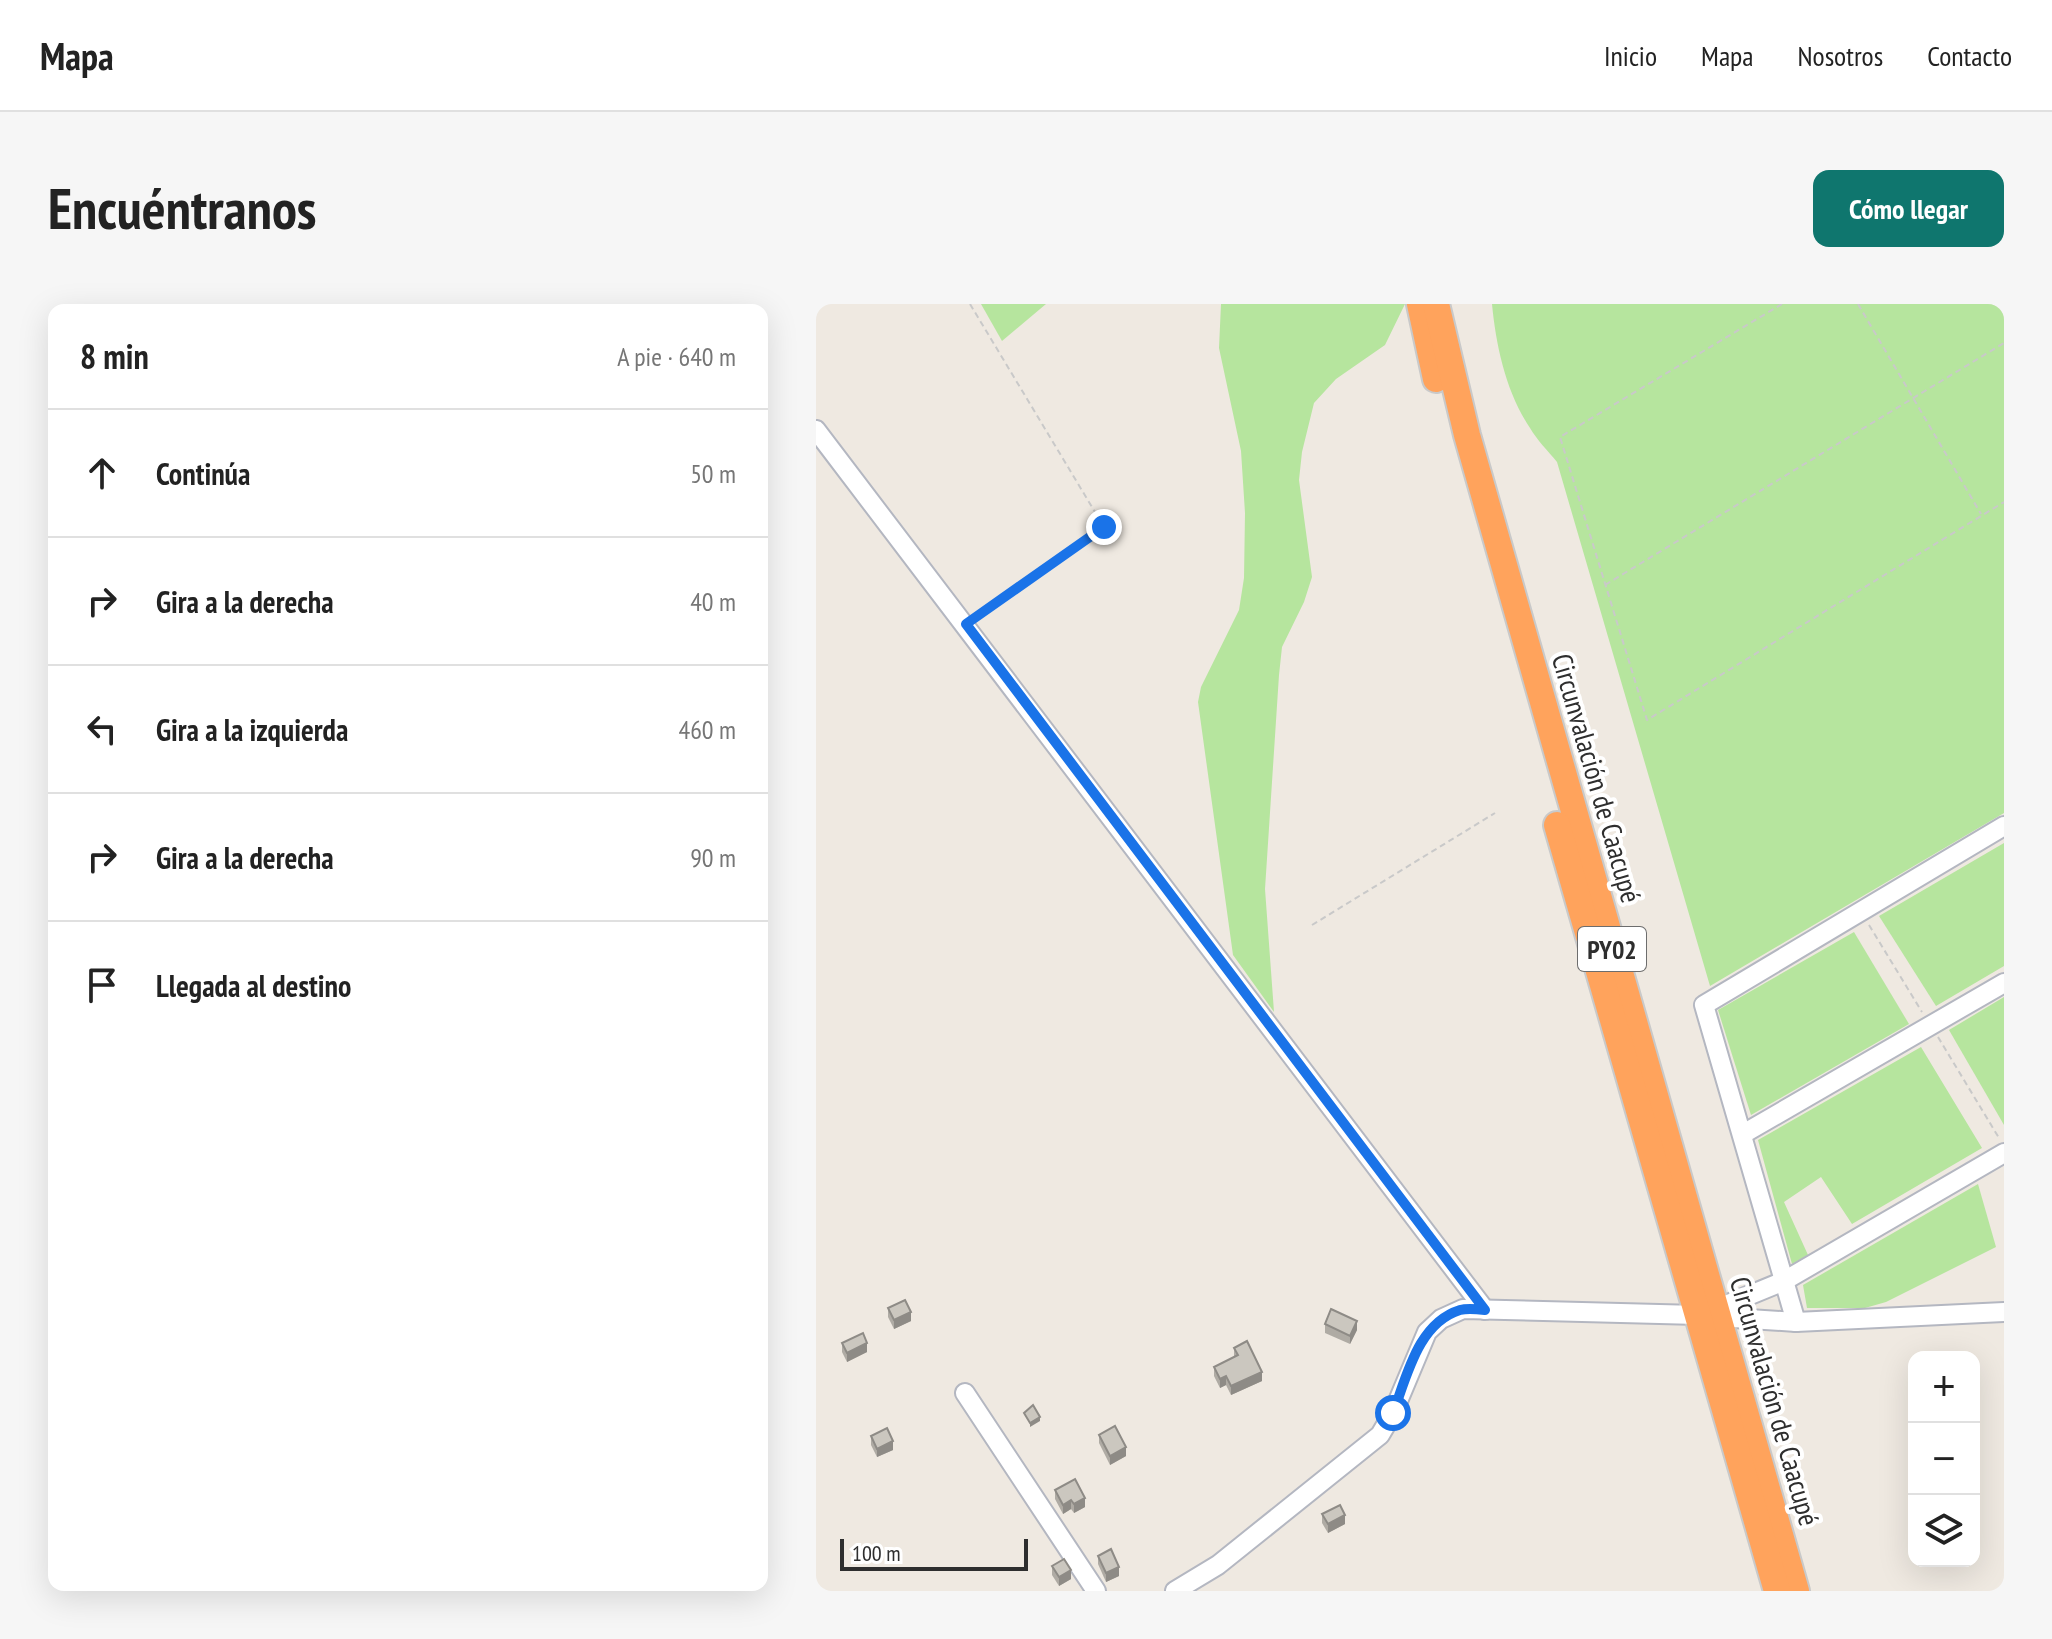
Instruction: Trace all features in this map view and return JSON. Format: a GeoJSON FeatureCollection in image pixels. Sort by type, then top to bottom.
{"type":"FeatureCollection","features":[{"type":"Feature","properties":{"kind":"highway","name":"Circunvalación de Caacupé"},"geometry":{"type":"LineString","coordinates":[[1420,304],[1424,333],[1461,476],[1557,823],[1796,1591]]}},
{"type":"Feature","properties":{"kind":"highway","name":"Circunvalación de Caacupé"},"geometry":{"type":"LineString","coordinates":[[1436,304],[1467,435],[1711,1314],[1777,1591]]}},
{"type":"Feature","properties":{"kind":"street"},"geometry":{"type":"LineString","coordinates":[[816,430],[1485,1310]]}},
{"type":"Feature","properties":{"kind":"street"},"geometry":{"type":"LineString","coordinates":[[1796,1322],[1704,1005],[2004,826]]}},
{"type":"Feature","properties":{"kind":"street"},"geometry":{"type":"LineString","coordinates":[[1743,1134],[2004,983]]}},
{"type":"Feature","properties":{"kind":"street"},"geometry":{"type":"LineString","coordinates":[[1711,1314],[1784,1281],[2004,1153]]}},
{"type":"Feature","properties":{"kind":"street"},"geometry":{"type":"LineString","coordinates":[[1175,1591],[1203,1583],[1380,1435],[1393,1413],[1427,1332],[1441,1319],[1463,1309],[1711,1314],[1796,1322],[2004,1312]]}},
{"type":"Feature","properties":{"kind":"street"},"geometry":{"type":"LineString","coordinates":[[965,1393],[1096,1591]]}},
{"type":"Feature","properties":{"kind":"path"},"geometry":{"type":"LineString","coordinates":[[966,624],[1104,527],[970,304]]}},
{"type":"Feature","properties":{"kind":"path"},"geometry":{"type":"LineString","coordinates":[[1782,304],[1560,437],[1647,720],[2004,502]]}},
{"type":"Feature","properties":{"kind":"path"},"geometry":{"type":"LineString","coordinates":[[1858,304],[1982,516]]}},
{"type":"Feature","properties":{"kind":"path"},"geometry":{"type":"LineString","coordinates":[[1605,585],[2004,343]]}},
{"type":"Feature","properties":{"kind":"path"},"geometry":{"type":"LineString","coordinates":[[1312,925],[1495,813]]}},
{"type":"Feature","properties":{"kind":"green space"},"geometry":{"type":"Polygon","coordinates":[[[981,304],[1046,304],[1002,341],[981,304]]]}},
{"type":"Feature","properties":{"kind":"green space"},"geometry":{"type":"Polygon","coordinates":[[[1221,304],[1405,304],[1385,345],[1336,379],[1314,403],[1302,452],[1299,480],[1312,577],[1304,602],[1282,647],[1279,675],[1265,889],[1274,1012],[1233,955],[1198,702],[1201,687],[1239,610],[1244,578],[1245,513],[1241,451],[1219,348],[1221,304]]]}},
{"type":"Feature","properties":{"kind":"green space"},"geometry":{"type":"Polygon","coordinates":[[[1492,304],[2004,304],[2004,813],[1710,986],[1557,462],[1533,432],[1514,399],[1499,352],[1492,304]]]}},
{"type":"Feature","properties":{"kind":"green space"},"geometry":{"type":"Polygon","coordinates":[[[2004,843],[2004,966],[1936,1006],[1879,916],[2004,843]]]}},
{"type":"Feature","properties":{"kind":"green space"},"geometry":{"type":"Polygon","coordinates":[[[1854,932],[1909,1024],[1751,1115],[1718,1010],[1854,932]]]}},
{"type":"Feature","properties":{"kind":"green space"},"geometry":{"type":"Polygon","coordinates":[[[2004,997],[2004,1125],[1949,1030],[2004,997]]]}},
{"type":"Feature","properties":{"kind":"green space"},"geometry":{"type":"Polygon","coordinates":[[[1921,1047],[1982,1148],[1852,1224],[1821,1177],[1784,1202],[1808,1255],[1792,1264],[1758,1140],[1921,1047]]]}},
{"type":"Feature","properties":{"kind":"green space"},"geometry":{"type":"Polygon","coordinates":[[[1978,1184],[1996,1247],[1886,1302],[1865,1308],[1807,1308],[1803,1285],[1978,1184]]]}},
{"type":"Feature","properties":{"kind":"building"},"geometry":{"type":"Polygon","coordinates":[[[905,1300],[911,1312],[894,1320],[888,1308],[905,1300]]]}},
{"type":"Feature","properties":{"kind":"building"},"geometry":{"type":"Polygon","coordinates":[[[1331,1309],[1357,1321],[1350,1336],[1325,1324],[1331,1309]]]}},
{"type":"Feature","properties":{"kind":"building"},"geometry":{"type":"Polygon","coordinates":[[[863,1333],[867,1343],[847,1353],[842,1343],[863,1333]]]}},
{"type":"Feature","properties":{"kind":"building"},"geometry":{"type":"Polygon","coordinates":[[[1247,1341],[1262,1372],[1231,1386],[1226,1376],[1220,1379],[1214,1367],[1238,1355],[1234,1348],[1247,1341]]]}},
{"type":"Feature","properties":{"kind":"building"},"geometry":{"type":"Polygon","coordinates":[[[1033,1405],[1040,1417],[1030,1423],[1024,1413],[1033,1405]]]}},
{"type":"Feature","properties":{"kind":"building"},"geometry":{"type":"Polygon","coordinates":[[[1115,1426],[1126,1447],[1110,1456],[1099,1435],[1115,1426]]]}},
{"type":"Feature","properties":{"kind":"building"},"geometry":{"type":"Polygon","coordinates":[[[887,1428],[893,1441],[877,1449],[871,1436],[887,1428]]]}},
{"type":"Feature","properties":{"kind":"building"},"geometry":{"type":"Polygon","coordinates":[[[1075,1479],[1085,1498],[1063,1505],[1055,1490],[1075,1479]]]}},
{"type":"Feature","properties":{"kind":"building"},"geometry":{"type":"Polygon","coordinates":[[[1340,1505],[1345,1515],[1328,1524],[1322,1514],[1340,1505]]]}},
{"type":"Feature","properties":{"kind":"building"},"geometry":{"type":"Polygon","coordinates":[[[1111,1549],[1119,1567],[1106,1573],[1098,1556],[1111,1549]]]}},
{"type":"Feature","properties":{"kind":"building"},"geometry":{"type":"Polygon","coordinates":[[[1064,1559],[1071,1570],[1059,1577],[1052,1566],[1064,1559]]]}},
{"type":"Feature","properties":{"kind":"route"},"geometry":{"type":"LineString","coordinates":[[1104,527],[966,624],[1485,1310],[1463,1309],[1441,1319],[1427,1332],[1393,1413]]}}]}
